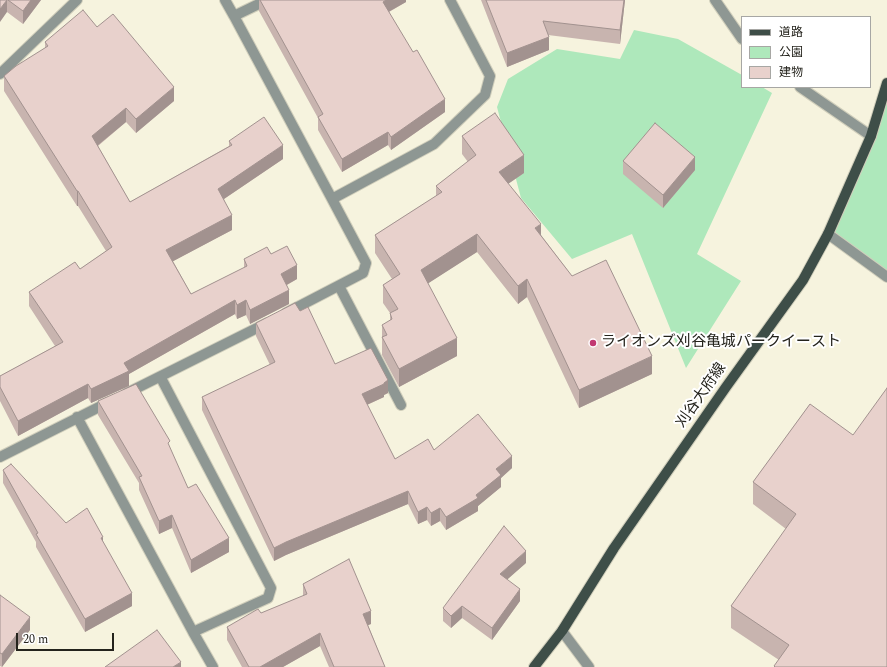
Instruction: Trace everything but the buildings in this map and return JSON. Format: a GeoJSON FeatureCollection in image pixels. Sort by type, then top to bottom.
{"type":"FeatureCollection","features":[{"type":"Feature","properties":{"kind":"main road","name":"刈谷大府線"},"geometry":{"type":"LineString","coordinates":[[534,667],[562,631],[623,536],[726,388],[804,280],[828,234],[871,136],[887,83]]}},
{"type":"Feature","properties":{"kind":"street"},"geometry":{"type":"LineString","coordinates":[[0,74],[77,0]]}},
{"type":"Feature","properties":{"kind":"street"},"geometry":{"type":"LineString","coordinates":[[0,457],[77,417],[160,378],[363,273],[366,263],[225,0]]}},
{"type":"Feature","properties":{"kind":"street"},"geometry":{"type":"LineString","coordinates":[[234,16],[267,0]]}},
{"type":"Feature","properties":{"kind":"street"},"geometry":{"type":"LineString","coordinates":[[332,199],[434,144],[486,95],[490,76],[450,0]]}},
{"type":"Feature","properties":{"kind":"street"},"geometry":{"type":"LineString","coordinates":[[715,0],[741,38]]}},
{"type":"Feature","properties":{"kind":"street"},"geometry":{"type":"LineString","coordinates":[[801,88],[871,136]]}},
{"type":"Feature","properties":{"kind":"street"},"geometry":{"type":"LineString","coordinates":[[828,234],[887,277]]}},
{"type":"Feature","properties":{"kind":"street"},"geometry":{"type":"LineString","coordinates":[[339,286],[401,405]]}},
{"type":"Feature","properties":{"kind":"street"},"geometry":{"type":"LineString","coordinates":[[160,378],[271,588],[268,598],[193,632]]}},
{"type":"Feature","properties":{"kind":"street"},"geometry":{"type":"LineString","coordinates":[[77,417],[213,667]]}},
{"type":"Feature","properties":{"kind":"street"},"geometry":{"type":"LineString","coordinates":[[562,631],[589,667]]}},
{"type":"Feature","properties":{"kind":"green space"},"geometry":{"type":"Polygon","coordinates":[[[634,30],[678,39],[741,74],[741,88],[764,88],[772,93],[697,254],[741,281],[686,368],[632,234],[572,259],[521,198],[497,107],[508,79],[557,49],[620,59],[634,30]]]}},
{"type":"Feature","properties":{"kind":"green space"},"geometry":{"type":"Polygon","coordinates":[[[887,83],[887,277],[828,234],[887,83]]]}},
{"type":"Feature","properties":{"kind":"place","name":"ライオンズ刈谷亀城パークイースト"},"geometry":{"type":"Point","coordinates":[593,343]}}]}
